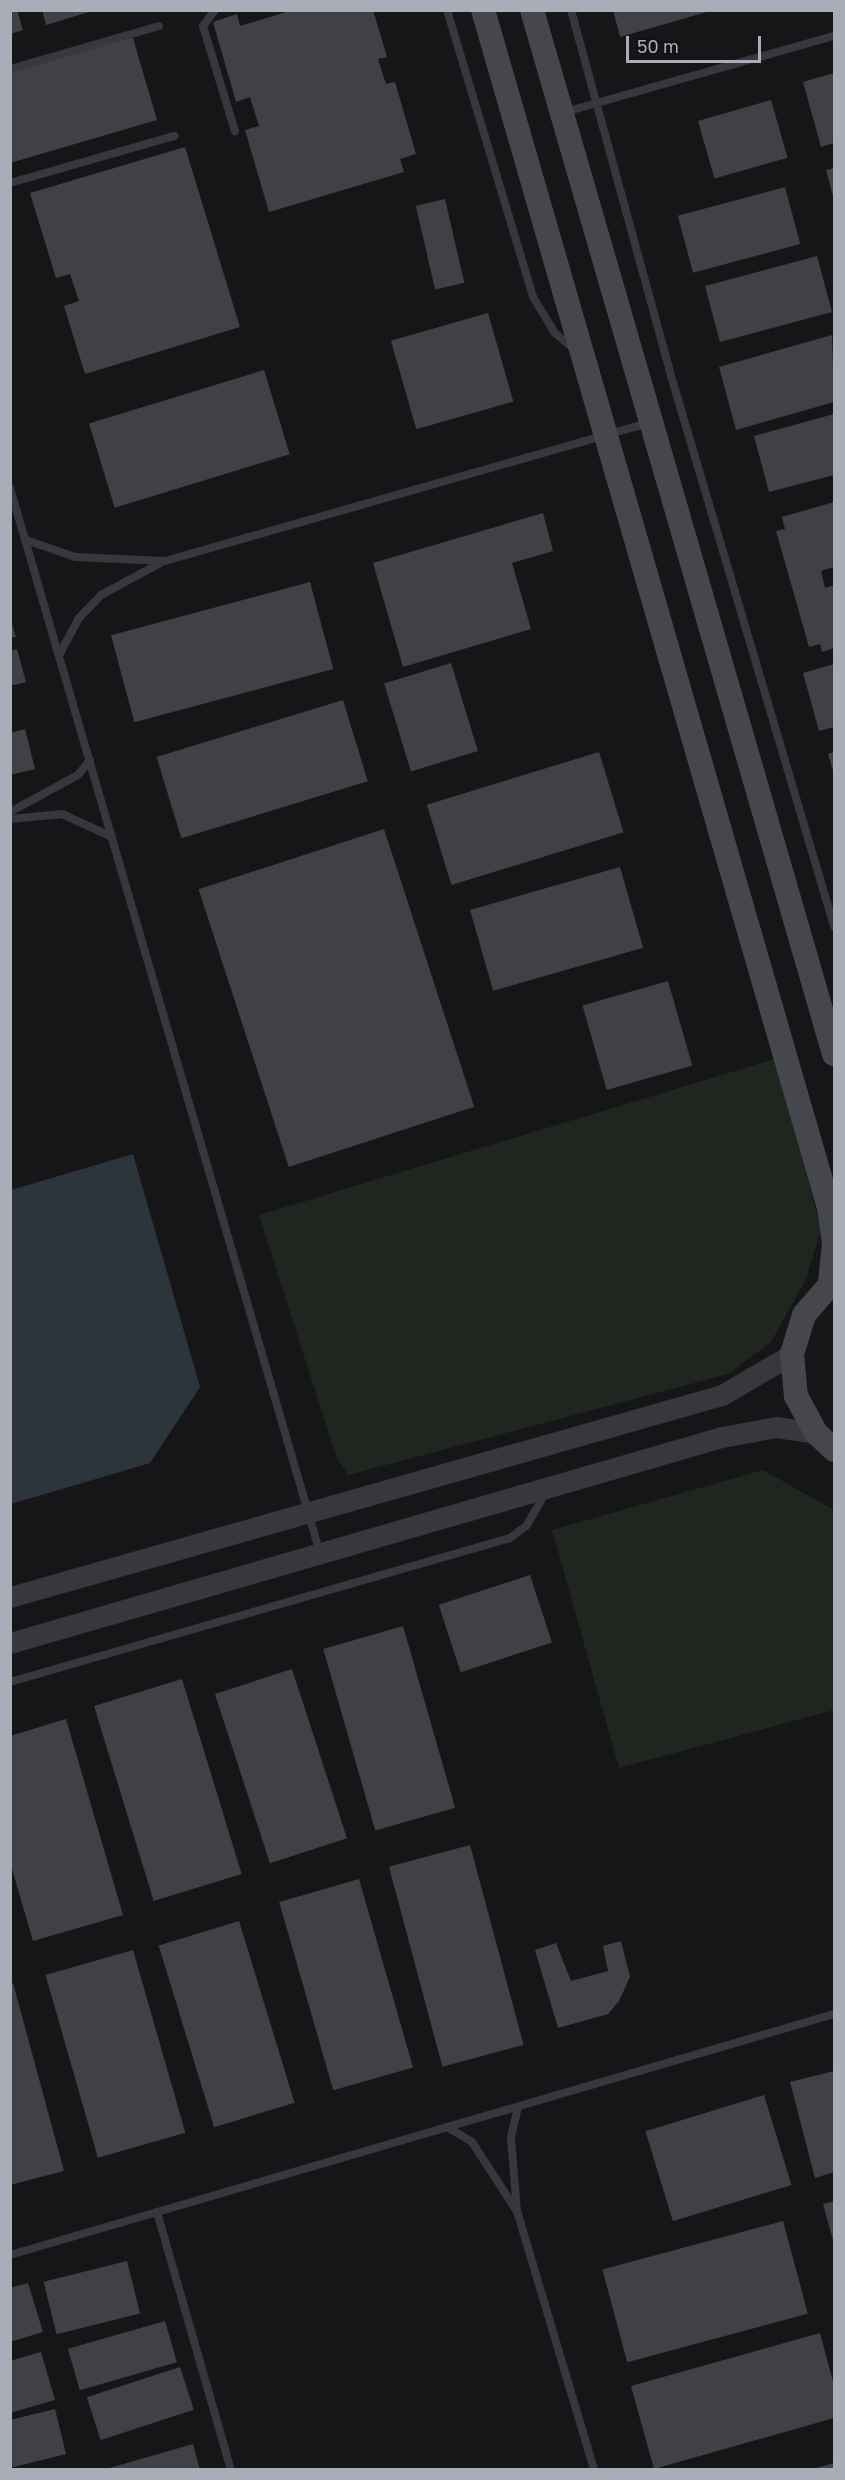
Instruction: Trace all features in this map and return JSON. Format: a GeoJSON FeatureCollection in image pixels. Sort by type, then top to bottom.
{"type":"FeatureCollection","features":[{"type":"Feature","properties":{"kind":"main road"},"geometry":{"type":"LineString","coordinates":[[483,10],[609,434],[829,1208],[834,1244],[832,1281],[804,1315],[792,1354],[796,1396],[816,1433],[834,1450]]}},
{"type":"Feature","properties":{"kind":"main road"},"geometry":{"type":"LineString","coordinates":[[532,10],[834,1054]]}},
{"type":"Feature","properties":{"kind":"street"},"geometry":{"type":"LineString","coordinates":[[10,1597],[722,1395],[792,1354]]}},
{"type":"Feature","properties":{"kind":"street"},"geometry":{"type":"LineString","coordinates":[[10,1643],[722,1437],[776,1427],[816,1433]]}},
{"type":"Feature","properties":{"kind":"lane"},"geometry":{"type":"LineString","coordinates":[[215,10],[203,26],[235,131]]}},
{"type":"Feature","properties":{"kind":"lane"},"geometry":{"type":"LineString","coordinates":[[447,10],[533,297],[555,333],[586,358]]}},
{"type":"Feature","properties":{"kind":"lane"},"geometry":{"type":"LineString","coordinates":[[571,10],[598,102],[669,369],[834,926]]}},
{"type":"Feature","properties":{"kind":"lane"},"geometry":{"type":"LineString","coordinates":[[10,69],[159,26]]}},
{"type":"Feature","properties":{"kind":"lane"},"geometry":{"type":"LineString","coordinates":[[561,112],[834,36]]}},
{"type":"Feature","properties":{"kind":"lane"},"geometry":{"type":"LineString","coordinates":[[10,183],[174,136]]}},
{"type":"Feature","properties":{"kind":"lane"},"geometry":{"type":"LineString","coordinates":[[60,655],[79,618],[101,595],[165,561],[651,422]]}},
{"type":"Feature","properties":{"kind":"lane"},"geometry":{"type":"LineString","coordinates":[[10,488],[320,1553]]}},
{"type":"Feature","properties":{"kind":"lane"},"geometry":{"type":"LineString","coordinates":[[26,540],[75,557],[165,561]]}},
{"type":"Feature","properties":{"kind":"lane"},"geometry":{"type":"LineString","coordinates":[[10,812],[78,775],[90,760]]}},
{"type":"Feature","properties":{"kind":"lane"},"geometry":{"type":"LineString","coordinates":[[10,819],[62,814],[112,837]]}},
{"type":"Feature","properties":{"kind":"lane"},"geometry":{"type":"LineString","coordinates":[[10,1682],[510,1538],[527,1525],[549,1487]]}},
{"type":"Feature","properties":{"kind":"lane"},"geometry":{"type":"LineString","coordinates":[[10,2255],[834,2014]]}},
{"type":"Feature","properties":{"kind":"lane"},"geometry":{"type":"LineString","coordinates":[[518,2107],[511,2138],[517,2211],[594,2469]]}},
{"type":"Feature","properties":{"kind":"lane"},"geometry":{"type":"LineString","coordinates":[[447,2127],[472,2142],[517,2211]]}},
{"type":"Feature","properties":{"kind":"lane"},"geometry":{"type":"LineString","coordinates":[[157,2212],[231,2469]]}},
{"type":"Feature","properties":{"kind":"shaded area"},"geometry":{"type":"Polygon","coordinates":[[[775,1059],[821,1229],[806,1279],[771,1342],[728,1374],[348,1475],[336,1456],[259,1215],[775,1059]]]}},
{"type":"Feature","properties":{"kind":"shaded area"},"geometry":{"type":"Polygon","coordinates":[[[133,1154],[200,1387],[150,1463],[11,1504],[11,1190],[133,1154]]]}},
{"type":"Feature","properties":{"kind":"shaded area"},"geometry":{"type":"Polygon","coordinates":[[[763,1470],[834,1510],[834,1710],[619,1768],[552,1530],[763,1470]]]}},
{"type":"Feature","properties":{"kind":"building"},"geometry":{"type":"Polygon","coordinates":[[[10,10],[17,10],[23,30],[10,34],[10,10]]]}},
{"type":"Feature","properties":{"kind":"building"},"geometry":{"type":"Polygon","coordinates":[[[42,10],[92,10],[92,11],[46,25],[42,10]]]}},
{"type":"Feature","properties":{"kind":"building"},"geometry":{"type":"Polygon","coordinates":[[[293,10],[373,10],[387,57],[378,59],[386,84],[395,82],[416,154],[400,159],[404,172],[269,212],[245,130],[259,126],[250,97],[236,102],[213,22],[237,14],[240,26],[293,10]]]}},
{"type":"Feature","properties":{"kind":"building"},"geometry":{"type":"Polygon","coordinates":[[[613,10],[710,10],[710,11],[620,37],[613,10]]]}},
{"type":"Feature","properties":{"kind":"building"},"geometry":{"type":"Polygon","coordinates":[[[132,35],[157,120],[10,163],[10,71],[132,35]]]}},
{"type":"Feature","properties":{"kind":"building"},"geometry":{"type":"Polygon","coordinates":[[[834,73],[834,143],[821,147],[803,82],[834,73]]]}},
{"type":"Feature","properties":{"kind":"building"},"geometry":{"type":"Polygon","coordinates":[[[771,100],[788,158],[714,179],[698,121],[771,100]]]}},
{"type":"Feature","properties":{"kind":"building"},"geometry":{"type":"Polygon","coordinates":[[[185,147],[240,327],[85,374],[64,306],[79,301],[70,274],[56,278],[30,193],[185,147]]]}},
{"type":"Feature","properties":{"kind":"building"},"geometry":{"type":"Polygon","coordinates":[[[834,168],[834,200],[826,170],[834,168]]]}},
{"type":"Feature","properties":{"kind":"building"},"geometry":{"type":"Polygon","coordinates":[[[785,187],[800,244],[693,273],[678,216],[785,187]]]}},
{"type":"Feature","properties":{"kind":"building"},"geometry":{"type":"Polygon","coordinates":[[[445,199],[464,283],[435,290],[416,206],[445,199]]]}},
{"type":"Feature","properties":{"kind":"building"},"geometry":{"type":"Polygon","coordinates":[[[817,256],[832,312],[720,342],[705,286],[817,256]]]}},
{"type":"Feature","properties":{"kind":"building"},"geometry":{"type":"Polygon","coordinates":[[[488,313],[513,401],[416,429],[391,341],[488,313]]]}},
{"type":"Feature","properties":{"kind":"building"},"geometry":{"type":"Polygon","coordinates":[[[832,335],[834,402],[736,430],[719,367],[832,335]]]}},
{"type":"Feature","properties":{"kind":"building"},"geometry":{"type":"Polygon","coordinates":[[[264,370],[290,454],[115,508],[89,424],[264,370]]]}},
{"type":"Feature","properties":{"kind":"building"},"geometry":{"type":"Polygon","coordinates":[[[834,414],[834,475],[769,492],[754,436],[834,414]]]}},
{"type":"Feature","properties":{"kind":"building"},"geometry":{"type":"Polygon","coordinates":[[[834,502],[834,567],[821,571],[825,588],[834,585],[834,648],[822,652],[820,644],[809,647],[776,531],[785,529],[782,517],[834,502]]]}},
{"type":"Feature","properties":{"kind":"building"},"geometry":{"type":"Polygon","coordinates":[[[543,513],[553,551],[512,563],[531,629],[403,667],[373,563],[543,513]]]}},
{"type":"Feature","properties":{"kind":"building"},"geometry":{"type":"Polygon","coordinates":[[[310,582],[333,669],[134,722],[111,635],[310,582]]]}},
{"type":"Feature","properties":{"kind":"building"},"geometry":{"type":"Polygon","coordinates":[[[10,618],[16,637],[10,638],[10,618]]]}},
{"type":"Feature","properties":{"kind":"building"},"geometry":{"type":"Polygon","coordinates":[[[17,649],[26,682],[10,686],[10,651],[17,649]]]}},
{"type":"Feature","properties":{"kind":"building"},"geometry":{"type":"Polygon","coordinates":[[[451,663],[478,751],[411,771],[384,683],[451,663]]]}},
{"type":"Feature","properties":{"kind":"building"},"geometry":{"type":"Polygon","coordinates":[[[834,664],[834,727],[819,731],[803,673],[834,664]]]}},
{"type":"Feature","properties":{"kind":"building"},"geometry":{"type":"Polygon","coordinates":[[[343,700],[368,781],[181,838],[157,757],[343,700]]]}},
{"type":"Feature","properties":{"kind":"building"},"geometry":{"type":"Polygon","coordinates":[[[25,729],[35,769],[10,775],[10,733],[25,729]]]}},
{"type":"Feature","properties":{"kind":"building"},"geometry":{"type":"Polygon","coordinates":[[[599,752],[624,832],[451,885],[427,805],[599,752]]]}},
{"type":"Feature","properties":{"kind":"building"},"geometry":{"type":"Polygon","coordinates":[[[834,752],[834,774],[828,754],[834,752]]]}},
{"type":"Feature","properties":{"kind":"building"},"geometry":{"type":"Polygon","coordinates":[[[384,829],[474,1107],[289,1167],[199,889],[384,829]]]}},
{"type":"Feature","properties":{"kind":"building"},"geometry":{"type":"Polygon","coordinates":[[[620,867],[643,948],[493,991],[470,910],[620,867]]]}},
{"type":"Feature","properties":{"kind":"building"},"geometry":{"type":"Polygon","coordinates":[[[668,981],[692,1066],[607,1090],[582,1006],[668,981]]]}},
{"type":"Feature","properties":{"kind":"building"},"geometry":{"type":"Polygon","coordinates":[[[530,1575],[552,1643],[461,1672],[439,1605],[530,1575]]]}},
{"type":"Feature","properties":{"kind":"building"},"geometry":{"type":"Polygon","coordinates":[[[403,1626],[455,1808],[375,1831],[323,1649],[403,1626]]]}},
{"type":"Feature","properties":{"kind":"building"},"geometry":{"type":"Polygon","coordinates":[[[292,1669],[347,1838],[270,1863],[215,1694],[292,1669]]]}},
{"type":"Feature","properties":{"kind":"building"},"geometry":{"type":"Polygon","coordinates":[[[182,1679],[242,1874],[154,1901],[94,1706],[182,1679]]]}},
{"type":"Feature","properties":{"kind":"building"},"geometry":{"type":"Polygon","coordinates":[[[66,1719],[123,1915],[33,1941],[10,1862],[10,1736],[66,1719]]]}},
{"type":"Feature","properties":{"kind":"building"},"geometry":{"type":"Polygon","coordinates":[[[470,1845],[524,2045],[442,2067],[389,1867],[470,1845]]]}},
{"type":"Feature","properties":{"kind":"building"},"geometry":{"type":"Polygon","coordinates":[[[359,1879],[413,2067],[333,2090],[279,1902],[359,1879]]]}},
{"type":"Feature","properties":{"kind":"building"},"geometry":{"type":"Polygon","coordinates":[[[239,1921],[295,2103],[214,2127],[159,1946],[239,1921]]]}},
{"type":"Feature","properties":{"kind":"building"},"geometry":{"type":"Polygon","coordinates":[[[621,1941],[630,1977],[619,2001],[608,2014],[558,2028],[535,1950],[556,1943],[571,1981],[608,1971],[603,1946],[621,1941]]]}},
{"type":"Feature","properties":{"kind":"building"},"geometry":{"type":"Polygon","coordinates":[[[133,1950],[185,2133],[98,2158],[46,1975],[133,1950]]]}},
{"type":"Feature","properties":{"kind":"building"},"geometry":{"type":"Polygon","coordinates":[[[13,1983],[64,2171],[10,2185],[10,1984],[13,1983]]]}},
{"type":"Feature","properties":{"kind":"building"},"geometry":{"type":"Polygon","coordinates":[[[834,2071],[834,2172],[815,2178],[790,2082],[834,2071]]]}},
{"type":"Feature","properties":{"kind":"building"},"geometry":{"type":"Polygon","coordinates":[[[764,2095],[791,2185],[673,2221],[645,2131],[764,2095]]]}},
{"type":"Feature","properties":{"kind":"building"},"geometry":{"type":"Polygon","coordinates":[[[834,2201],[834,2244],[823,2204],[834,2201]]]}},
{"type":"Feature","properties":{"kind":"building"},"geometry":{"type":"Polygon","coordinates":[[[783,2221],[808,2314],[627,2362],[602,2269],[783,2221]]]}},
{"type":"Feature","properties":{"kind":"building"},"geometry":{"type":"Polygon","coordinates":[[[127,2261],[140,2313],[57,2334],[44,2282],[127,2261]]]}},
{"type":"Feature","properties":{"kind":"building"},"geometry":{"type":"Polygon","coordinates":[[[28,2283],[43,2332],[10,2342],[10,2288],[28,2283]]]}},
{"type":"Feature","properties":{"kind":"building"},"geometry":{"type":"Polygon","coordinates":[[[165,2321],[177,2362],[80,2390],[68,2349],[165,2321]]]}},
{"type":"Feature","properties":{"kind":"building"},"geometry":{"type":"Polygon","coordinates":[[[820,2333],[834,2385],[834,2418],[654,2469],[631,2386],[820,2333]]]}},
{"type":"Feature","properties":{"kind":"building"},"geometry":{"type":"Polygon","coordinates":[[[41,2352],[55,2400],[10,2413],[10,2361],[41,2352]]]}},
{"type":"Feature","properties":{"kind":"building"},"geometry":{"type":"Polygon","coordinates":[[[180,2367],[194,2410],[101,2440],[87,2397],[180,2367]]]}},
{"type":"Feature","properties":{"kind":"building"},"geometry":{"type":"Polygon","coordinates":[[[55,2409],[66,2454],[10,2468],[10,2420],[55,2409]]]}},
{"type":"Feature","properties":{"kind":"building"},"geometry":{"type":"Polygon","coordinates":[[[193,2444],[200,2470],[106,2470],[106,2469],[193,2444]]]}},
{"type":"Feature","properties":{"kind":"building"},"geometry":{"type":"Polygon","coordinates":[[[834,2463],[834,2470],[813,2470],[813,2469],[834,2463]]]}}]}
